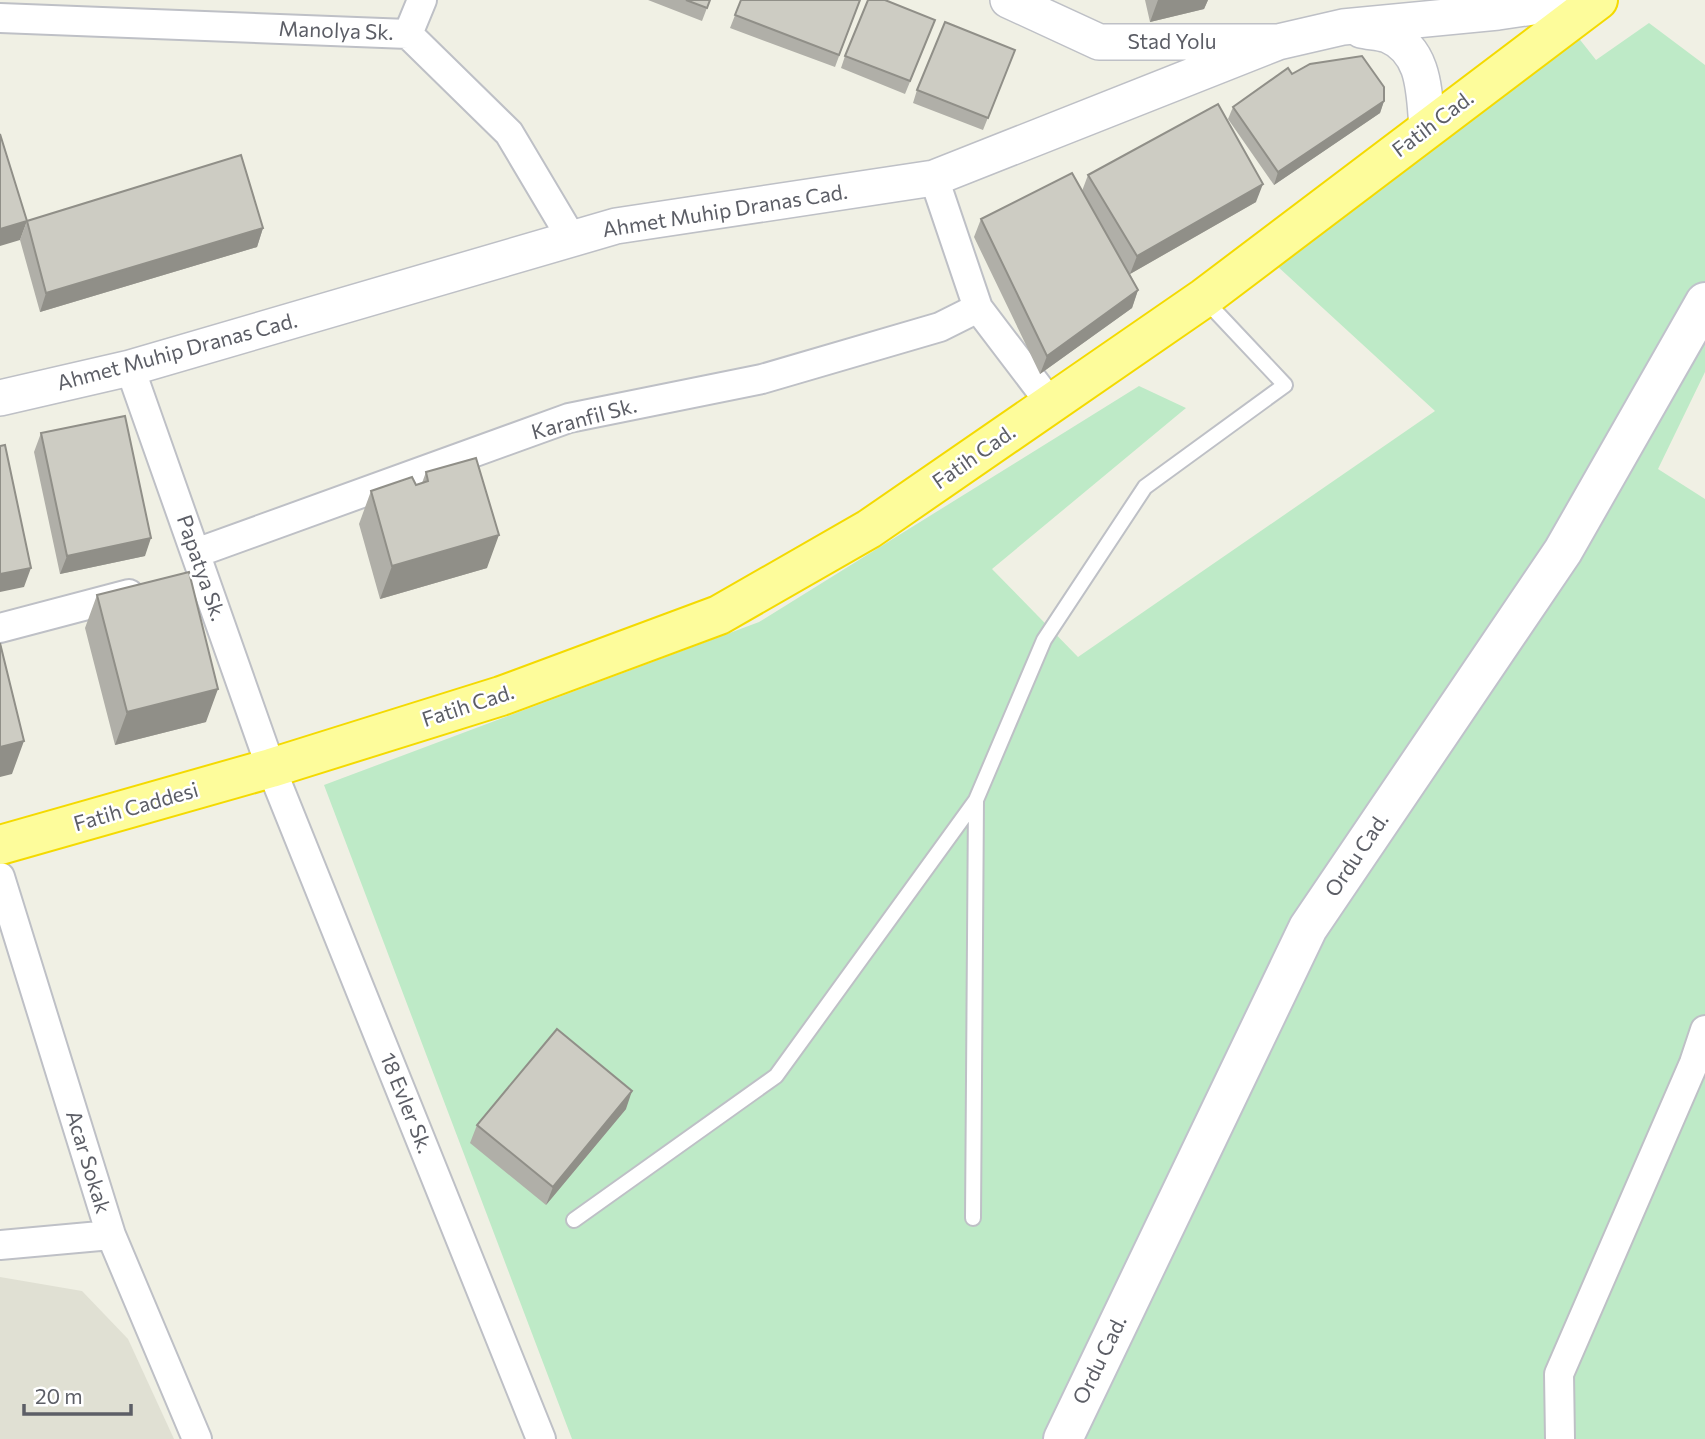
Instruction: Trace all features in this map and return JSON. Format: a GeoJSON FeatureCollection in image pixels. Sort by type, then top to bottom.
{"type":"FeatureCollection","features":[{"type":"Feature","properties":{"kind":"highway","name":"Fatih Cad."},"geometry":{"type":"LineString","coordinates":[[271,768],[501,696],[719,615],[869,529],[1204,298],[1598,0]]}},
{"type":"Feature","properties":{"kind":"highway","name":"Fatih Caddesi"},"geometry":{"type":"LineString","coordinates":[[0,845],[271,768]]}},
{"type":"Feature","properties":{"kind":"main road","name":"Ordu Cad."},"geometry":{"type":"LineString","coordinates":[[1063,1439],[1308,928],[1563,551],[1705,302]]}},
{"type":"Feature","properties":{"kind":"street"},"geometry":{"type":"LineString","coordinates":[[408,34],[422,0]]}},
{"type":"Feature","properties":{"kind":"street","name":"Stad Yolu"},"geometry":{"type":"LineString","coordinates":[[1009,0],[1099,41],[1279,42],[1351,13],[1497,12],[1580,0]]}},
{"type":"Feature","properties":{"kind":"street","name":"Stad Yolu"},"geometry":{"type":"LineString","coordinates":[[1351,13],[1389,35],[1413,54],[1422,76],[1427,128]]}},
{"type":"Feature","properties":{"kind":"street","name":"Manolya Sk."},"geometry":{"type":"LineString","coordinates":[[0,18],[408,34],[509,133],[572,239]]}},
{"type":"Feature","properties":{"kind":"street","name":"Ahmet Muhip Dranas Cad."},"geometry":{"type":"LineString","coordinates":[[0,398],[130,368],[616,226],[934,178],[1279,42]]}},
{"type":"Feature","properties":{"kind":"street"},"geometry":{"type":"LineString","coordinates":[[934,178],[978,308],[1051,404]]}},
{"type":"Feature","properties":{"kind":"street","name":"Karanfil Sk."},"geometry":{"type":"LineString","coordinates":[[0,628],[182,574],[569,418],[762,379],[940,327],[978,308]]}},
{"type":"Feature","properties":{"kind":"street","name":"Papatya Sk."},"geometry":{"type":"LineString","coordinates":[[130,368],[182,574],[271,768]]}},
{"type":"Feature","properties":{"kind":"street","name":"18 Evler Sk."},"geometry":{"type":"LineString","coordinates":[[271,768],[541,1439]]}},
{"type":"Feature","properties":{"kind":"street","name":"Acar Sokak"},"geometry":{"type":"LineString","coordinates":[[0,877],[111,1234],[197,1439]]}},
{"type":"Feature","properties":{"kind":"street"},"geometry":{"type":"LineString","coordinates":[[1560,1439],[1559,1374],[1694,1063],[1705,1030]]}},
{"type":"Feature","properties":{"kind":"street"},"geometry":{"type":"LineString","coordinates":[[0,1245],[111,1234]]}},
{"type":"Feature","properties":{"kind":"lane"},"geometry":{"type":"LineString","coordinates":[[574,1220],[776,1076],[975,800],[1044,640],[1145,487],[1285,385],[1204,298]]}},
{"type":"Feature","properties":{"kind":"lane"},"geometry":{"type":"LineString","coordinates":[[974,1218],[975,800]]}},
{"type":"Feature","properties":{"kind":"shaded area"},"geometry":{"type":"Polygon","coordinates":[[[0,1277],[82,1291],[128,1339],[174,1439],[0,1439],[0,1277]]]}},
{"type":"Feature","properties":{"kind":"green space"},"geometry":{"type":"Polygon","coordinates":[[[1566,22],[1596,60],[1649,23],[1705,65],[1705,372],[1658,469],[1705,499],[1705,1439],[572,1439],[324,785],[759,622],[1139,386],[1186,408],[992,569],[1078,657],[1435,411],[1276,265],[1566,22]]]}},
{"type":"Feature","properties":{"kind":"building"},"geometry":{"type":"Polygon","coordinates":[[[686,0],[710,0],[707,8],[686,0]]]}},
{"type":"Feature","properties":{"kind":"building"},"geometry":{"type":"Polygon","coordinates":[[[741,0],[860,0],[839,55],[735,15],[741,0]]]}},
{"type":"Feature","properties":{"kind":"building"},"geometry":{"type":"Polygon","coordinates":[[[868,0],[885,0],[935,20],[910,81],[845,56],[868,0]]]}},
{"type":"Feature","properties":{"kind":"building"},"geometry":{"type":"Polygon","coordinates":[[[945,22],[1015,50],[988,118],[917,90],[945,22]]]}},
{"type":"Feature","properties":{"kind":"building"},"geometry":{"type":"Polygon","coordinates":[[[1362,56],[1384,87],[1384,101],[1278,172],[1233,107],[1288,68],[1292,74],[1310,64],[1362,56]]]}},
{"type":"Feature","properties":{"kind":"building"},"geometry":{"type":"Polygon","coordinates":[[[1218,104],[1263,184],[1137,256],[1088,175],[1218,104]]]}},
{"type":"Feature","properties":{"kind":"building"},"geometry":{"type":"Polygon","coordinates":[[[0,134],[27,221],[0,229],[0,134]]]}},
{"type":"Feature","properties":{"kind":"building"},"geometry":{"type":"Polygon","coordinates":[[[241,155],[263,228],[46,293],[27,221],[241,155]]]}},
{"type":"Feature","properties":{"kind":"building"},"geometry":{"type":"Polygon","coordinates":[[[1072,173],[1138,290],[1047,356],[981,219],[1072,173]]]}},
{"type":"Feature","properties":{"kind":"building"},"geometry":{"type":"Polygon","coordinates":[[[125,416],[151,538],[67,556],[41,433],[125,416]]]}},
{"type":"Feature","properties":{"kind":"building"},"geometry":{"type":"Polygon","coordinates":[[[5,445],[31,568],[0,574],[0,446],[5,445]]]}},
{"type":"Feature","properties":{"kind":"building"},"geometry":{"type":"Polygon","coordinates":[[[476,458],[499,535],[392,566],[371,491],[412,477],[416,485],[428,481],[426,472],[476,458]]]}},
{"type":"Feature","properties":{"kind":"building"},"geometry":{"type":"Polygon","coordinates":[[[189,572],[218,689],[127,712],[97,595],[189,572]]]}},
{"type":"Feature","properties":{"kind":"building"},"geometry":{"type":"Polygon","coordinates":[[[0,643],[24,741],[0,747],[0,643]]]}},
{"type":"Feature","properties":{"kind":"building"},"geometry":{"type":"Polygon","coordinates":[[[557,1029],[632,1091],[553,1187],[477,1125],[557,1029]]]}}]}
